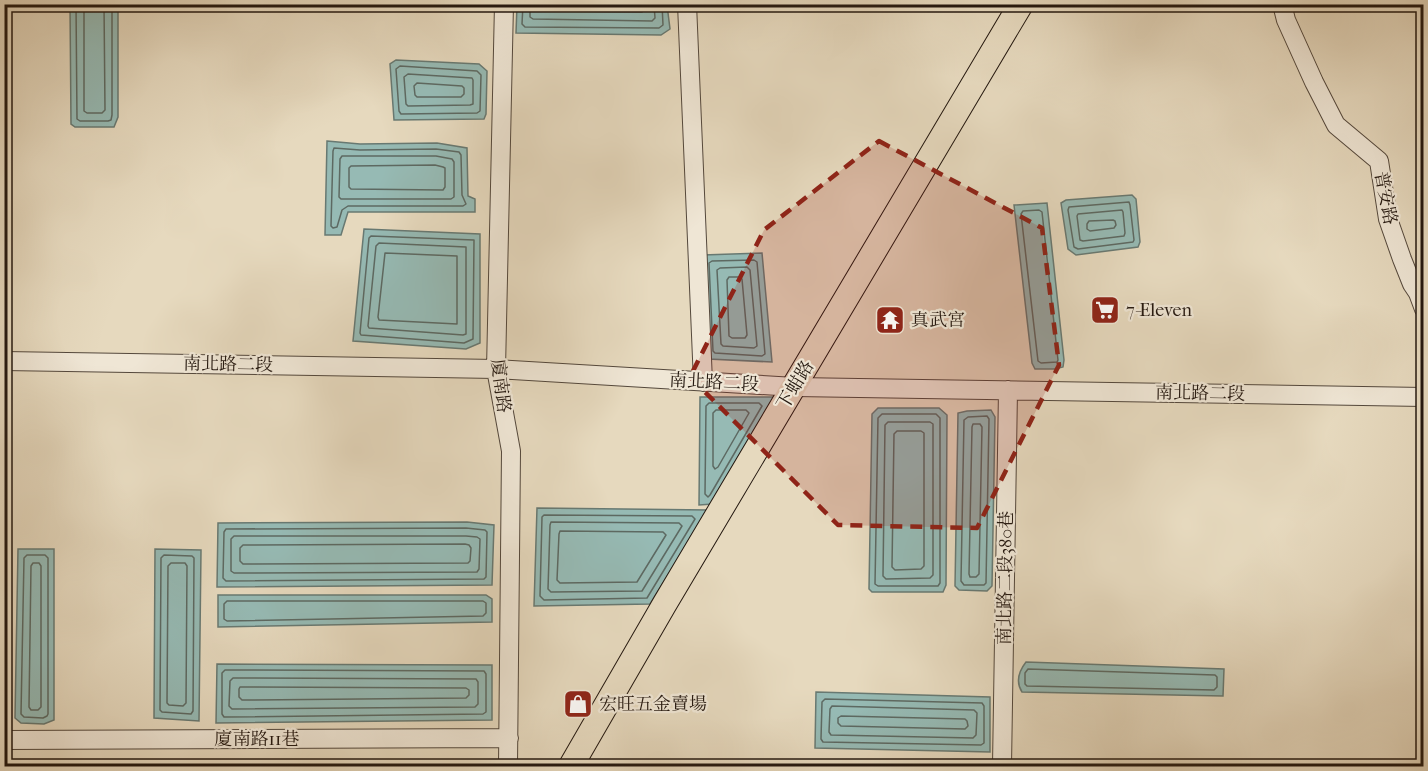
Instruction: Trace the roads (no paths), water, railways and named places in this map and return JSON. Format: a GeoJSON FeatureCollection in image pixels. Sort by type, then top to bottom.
{"type":"FeatureCollection","features":[{"type":"Feature","properties":{"kind":"main road","name":"下蚶路"},"geometry":{"type":"LineString","coordinates":[[571,766],[1021,4]]}},
{"type":"Feature","properties":{"kind":"street","name":"廈南路"},"geometry":{"type":"LineString","coordinates":[[504,4],[496,369],[511,451],[508,766]]}},
{"type":"Feature","properties":{"kind":"street"},"geometry":{"type":"LineString","coordinates":[[687,4],[703,382]]}},
{"type":"Feature","properties":{"kind":"street","name":"普安路"},"geometry":{"type":"LineString","coordinates":[[1282,4],[1314,82],[1336,125],[1379,161],[1388,219],[1402,259],[1424,309]]}},
{"type":"Feature","properties":{"kind":"street","name":"南北路二段"},"geometry":{"type":"LineString","coordinates":[[4,361],[496,369],[795,387],[1423,392]]}},
{"type":"Feature","properties":{"kind":"street","name":"南北路二段380巷"},"geometry":{"type":"LineString","coordinates":[[1002,766],[1008,390]]}},
{"type":"Feature","properties":{"kind":"street","name":"廈南路11巷"},"geometry":{"type":"LineString","coordinates":[[4,740],[509,738]]}},
{"type":"Feature","properties":{"kind":"water"},"geometry":{"type":"Polygon","coordinates":[[[70,5],[118,5],[118,117],[114,127],[75,127],[71,124],[70,5]]]}},
{"type":"Feature","properties":{"kind":"water"},"geometry":{"type":"Polygon","coordinates":[[[517,5],[667,5],[670,29],[661,35],[516,33],[517,5]]]}},
{"type":"Feature","properties":{"kind":"water"},"geometry":{"type":"Polygon","coordinates":[[[396,60],[479,64],[487,71],[484,119],[394,120],[390,64],[396,60]]]}},
{"type":"Feature","properties":{"kind":"water"},"geometry":{"type":"Polygon","coordinates":[[[327,141],[360,144],[437,143],[467,148],[468,196],[475,199],[475,212],[348,212],[341,235],[325,235],[327,141]]]}},
{"type":"Feature","properties":{"kind":"water"},"geometry":{"type":"Polygon","coordinates":[[[1132,195],[1136,199],[1140,242],[1138,247],[1076,255],[1068,249],[1061,203],[1066,200],[1132,195]]]}},
{"type":"Feature","properties":{"kind":"water"},"geometry":{"type":"Polygon","coordinates":[[[1047,203],[1064,360],[1063,367],[1035,369],[1032,363],[1014,205],[1047,203]]]}},
{"type":"Feature","properties":{"kind":"water"},"geometry":{"type":"Polygon","coordinates":[[[364,229],[480,234],[480,343],[466,349],[353,341],[364,229]]]}},
{"type":"Feature","properties":{"kind":"water"},"geometry":{"type":"Polygon","coordinates":[[[762,253],[772,362],[708,359],[703,255],[762,253]]]}},
{"type":"Feature","properties":{"kind":"water"},"geometry":{"type":"Polygon","coordinates":[[[700,397],[775,397],[713,504],[699,505],[700,397]]]}},
{"type":"Feature","properties":{"kind":"water"},"geometry":{"type":"Polygon","coordinates":[[[878,408],[939,408],[947,415],[946,585],[943,592],[872,592],[869,589],[872,414],[878,408]]]}},
{"type":"Feature","properties":{"kind":"water"},"geometry":{"type":"Polygon","coordinates":[[[991,410],[995,417],[992,586],[987,591],[959,590],[955,586],[958,413],[991,410]]]}},
{"type":"Feature","properties":{"kind":"water"},"geometry":{"type":"Polygon","coordinates":[[[537,508],[708,510],[650,604],[534,606],[537,508]]]}},
{"type":"Feature","properties":{"kind":"water"},"geometry":{"type":"Polygon","coordinates":[[[467,522],[494,525],[492,585],[217,587],[218,523],[467,522]]]}},
{"type":"Feature","properties":{"kind":"water"},"geometry":{"type":"Polygon","coordinates":[[[18,549],[54,549],[54,720],[44,724],[21,723],[15,718],[18,549]]]}},
{"type":"Feature","properties":{"kind":"water"},"geometry":{"type":"Polygon","coordinates":[[[155,549],[201,550],[199,721],[154,718],[155,549]]]}},
{"type":"Feature","properties":{"kind":"water"},"geometry":{"type":"Polygon","coordinates":[[[218,595],[486,595],[492,599],[492,622],[218,627],[218,595]]]}},
{"type":"Feature","properties":{"kind":"water"},"geometry":{"type":"Polygon","coordinates":[[[1026,662],[1224,669],[1223,696],[1022,692],[1019,676],[1026,662]]]}},
{"type":"Feature","properties":{"kind":"water"},"geometry":{"type":"Polygon","coordinates":[[[217,664],[492,665],[492,720],[216,723],[217,664]]]}},
{"type":"Feature","properties":{"kind":"water"},"geometry":{"type":"Polygon","coordinates":[[[816,692],[990,697],[990,752],[815,748],[816,692]]]}},
{"type":"Feature","properties":{"kind":"place","name":"7-Eleven"},"geometry":{"type":"Point","coordinates":[1105,310]}},
{"type":"Feature","properties":{"kind":"place","name":"真武宮"},"geometry":{"type":"Point","coordinates":[890,320]}},
{"type":"Feature","properties":{"kind":"place","name":"宏旺五金賣場"},"geometry":{"type":"Point","coordinates":[578,704]}}]}
